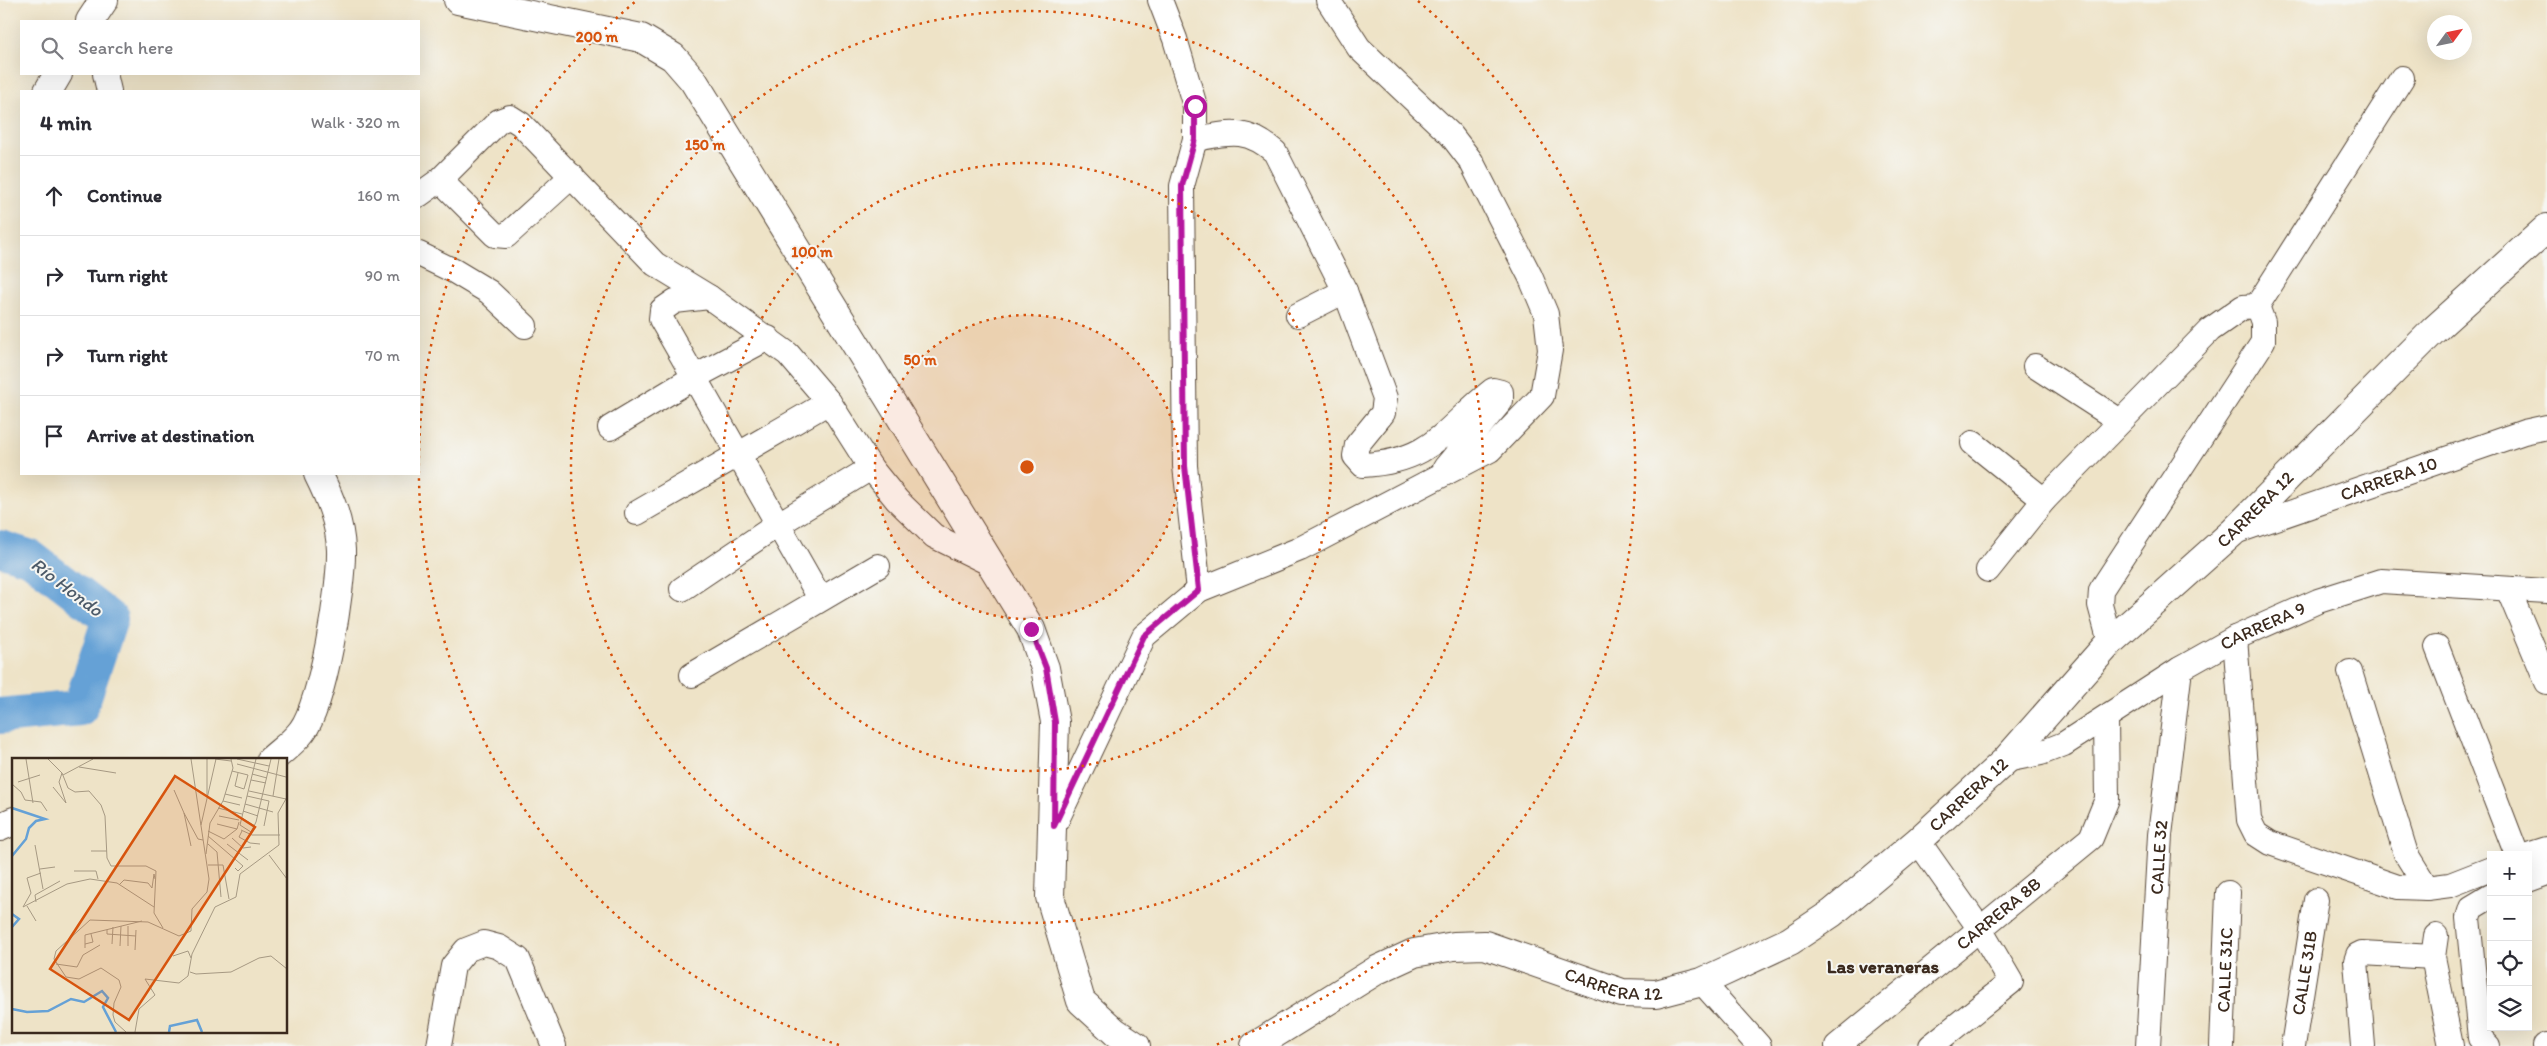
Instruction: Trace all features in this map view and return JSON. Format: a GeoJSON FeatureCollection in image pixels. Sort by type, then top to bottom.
{"type":"FeatureCollection","features":[{"type":"Feature","properties":{"kind":"street"},"geometry":{"type":"LineString","coordinates":[[91,20],[104,0]]}},
{"type":"Feature","properties":{"kind":"street"},"geometry":{"type":"LineString","coordinates":[[458,0],[641,38],[673,57],[693,80],[994,565],[1031,629],[1046,668],[1055,722],[1054,826],[1050,896],[1081,1001],[1115,1032],[1136,1046]]}},
{"type":"Feature","properties":{"kind":"street"},"geometry":{"type":"LineString","coordinates":[[1160,0],[1175,39],[1195,106],[1195,139],[1182,186],[1185,466],[1199,590]]}},
{"type":"Feature","properties":{"kind":"street"},"geometry":{"type":"LineString","coordinates":[[1054,826],[1144,636],[1199,590],[1300,549],[1490,450],[1542,396],[1550,350],[1546,314],[1530,276],[1471,161],[1451,135],[1359,48],[1328,0]]}},
{"type":"Feature","properties":{"kind":"street"},"geometry":{"type":"LineString","coordinates":[[49,90],[57,75]]}},
{"type":"Feature","properties":{"kind":"street"},"geometry":{"type":"LineString","coordinates":[[105,75],[109,90]]}},
{"type":"Feature","properties":{"kind":"street"},"geometry":{"type":"LineString","coordinates":[[2257,306],[2402,78]]}},
{"type":"Feature","properties":{"kind":"street"},"geometry":{"type":"LineString","coordinates":[[420,193],[440,180],[499,121],[510,117],[521,124],[655,264],[709,297],[788,354],[829,402],[871,468],[898,500],[934,536],[994,565]]}},
{"type":"Feature","properties":{"kind":"street"},"geometry":{"type":"LineString","coordinates":[[1195,139],[1238,132],[1264,142],[1274,152],[1345,291],[1385,398],[1383,413],[1358,445],[1355,456],[1363,465],[1386,464],[1412,457],[1435,443],[1493,390],[1501,392],[1501,401],[1437,478]]}},
{"type":"Feature","properties":{"kind":"street"},"geometry":{"type":"LineString","coordinates":[[440,180],[495,235],[506,236],[572,176]]}},
{"type":"Feature","properties":{"kind":"street","name":"CARRERA 12"},"geometry":{"type":"LineString","coordinates":[[1255,1046],[1377,970],[1414,953],[1454,946],[1485,945],[1622,993],[1656,994],[1702,982],[1790,941],[1832,913],[1918,841],[2006,760],[2110,642],[2232,533],[2434,330],[2547,228]]}},
{"type":"Feature","properties":{"kind":"street"},"geometry":{"type":"LineString","coordinates":[[420,254],[454,271],[490,292],[525,326]]}},
{"type":"Feature","properties":{"kind":"street"},"geometry":{"type":"LineString","coordinates":[[1298,315],[1345,291]]}},
{"type":"Feature","properties":{"kind":"street"},"geometry":{"type":"LineString","coordinates":[[709,297],[675,301],[662,310],[661,319],[820,598]]}},
{"type":"Feature","properties":{"kind":"street"},"geometry":{"type":"LineString","coordinates":[[1988,570],[2044,500],[2210,330],[2243,307],[2257,306]]}},
{"type":"Feature","properties":{"kind":"street"},"geometry":{"type":"LineString","coordinates":[[2110,642],[2100,605],[2101,590],[2264,342],[2263,322],[2257,306]]}},
{"type":"Feature","properties":{"kind":"street"},"geometry":{"type":"LineString","coordinates":[[610,428],[693,378],[768,338]]}},
{"type":"Feature","properties":{"kind":"street"},"geometry":{"type":"LineString","coordinates":[[2035,366],[2120,421]]}},
{"type":"Feature","properties":{"kind":"street"},"geometry":{"type":"LineString","coordinates":[[638,513],[829,402]]}},
{"type":"Feature","properties":{"kind":"street","name":"CARRERA 10"},"geometry":{"type":"LineString","coordinates":[[2232,533],[2536,430],[2547,415]]}},
{"type":"Feature","properties":{"kind":"street"},"geometry":{"type":"LineString","coordinates":[[1973,443],[2044,500]]}},
{"type":"Feature","properties":{"kind":"street"},"geometry":{"type":"LineString","coordinates":[[682,589],[777,525],[871,468]]}},
{"type":"Feature","properties":{"kind":"street"},"geometry":{"type":"LineString","coordinates":[[273,758],[302,730],[316,702],[333,626],[341,549],[334,506],[318,475]]}},
{"type":"Feature","properties":{"kind":"street"},"geometry":{"type":"LineString","coordinates":[[692,675],[820,598],[878,566]]}},
{"type":"Feature","properties":{"kind":"street","name":"CARRERA 9"},"geometry":{"type":"LineString","coordinates":[[2006,760],[2041,753],[2064,744],[2180,669],[2235,638],[2318,601],[2381,582],[2547,591]]}},
{"type":"Feature","properties":{"kind":"street"},"geometry":{"type":"LineString","coordinates":[[2508,589],[2547,682]]}},
{"type":"Feature","properties":{"kind":"street"},"geometry":{"type":"LineString","coordinates":[[2235,638],[2249,820],[2256,834],[2270,843],[2398,887],[2427,888],[2450,885],[2487,871]]}},
{"type":"Feature","properties":{"kind":"street"},"geometry":{"type":"LineString","coordinates":[[2437,647],[2515,851]]}},
{"type":"Feature","properties":{"kind":"street","name":"CALLE 32"},"geometry":{"type":"LineString","coordinates":[[2148,1046],[2160,835],[2173,742],[2180,669]]}},
{"type":"Feature","properties":{"kind":"street"},"geometry":{"type":"LineString","coordinates":[[2350,672],[2406,854],[2427,888]]}},
{"type":"Feature","properties":{"kind":"street","name":"CARRERA 8B"},"geometry":{"type":"LineString","coordinates":[[1837,1046],[2091,838],[2107,799],[2106,718]]}},
{"type":"Feature","properties":{"kind":"street"},"geometry":{"type":"LineString","coordinates":[[0,827],[12,821]]}},
{"type":"Feature","properties":{"kind":"street"},"geometry":{"type":"LineString","coordinates":[[1918,841],[1980,929],[2010,982],[1931,1046]]}},
{"type":"Feature","properties":{"kind":"street"},"geometry":{"type":"LineString","coordinates":[[2532,854],[2547,849]]}},
{"type":"Feature","properties":{"kind":"street"},"geometry":{"type":"LineString","coordinates":[[2532,879],[2547,873]]}},
{"type":"Feature","properties":{"kind":"street","name":"CALLE 31C"},"geometry":{"type":"LineString","coordinates":[[2222,1046],[2228,893]]}},
{"type":"Feature","properties":{"kind":"street"},"geometry":{"type":"LineString","coordinates":[[2484,899],[2471,908],[2468,918],[2480,1038],[2488,1046]]}},
{"type":"Feature","properties":{"kind":"street","name":"CALLE 31B"},"geometry":{"type":"LineString","coordinates":[[2293,1046],[2316,900]]}},
{"type":"Feature","properties":{"kind":"street"},"geometry":{"type":"LineString","coordinates":[[439,1046],[453,966],[466,950],[484,943],[498,947],[518,959],[554,1046]]}},
{"type":"Feature","properties":{"kind":"street"},"geometry":{"type":"LineString","coordinates":[[2363,1046],[2356,961],[2358,955],[2362,953],[2435,946],[2452,1046]]}},
{"type":"Feature","properties":{"kind":"street"},"geometry":{"type":"LineString","coordinates":[[1702,982],[1758,1046]]}},
{"type":"Feature","properties":{"kind":"waterway","name":"Río Hondo"},"geometry":{"type":"LineString","coordinates":[[0,548],[31,558],[110,619],[80,708],[0,716]]}},
{"type":"Feature","properties":{"kind":"district","name":"Las veraneras"},"geometry":{"type":"Point","coordinates":[1883,966]}},
{"type":"Feature","properties":{"kind":"route"},"geometry":{"type":"LineString","coordinates":[[1031,629],[1046,668],[1055,722],[1054,826],[1144,636],[1199,590],[1185,466],[1182,186],[1195,139],[1195,106]]}}]}
